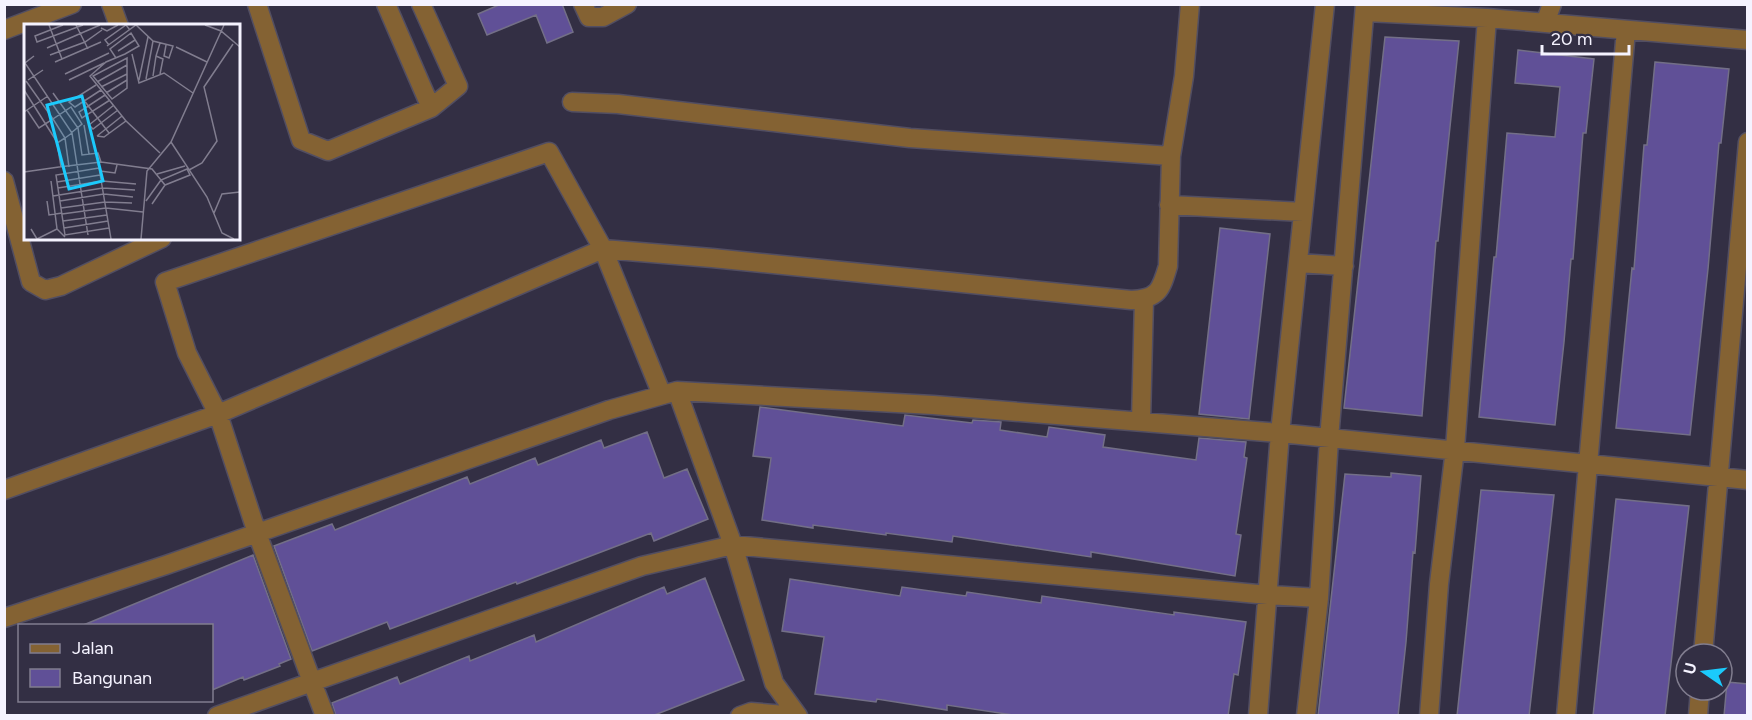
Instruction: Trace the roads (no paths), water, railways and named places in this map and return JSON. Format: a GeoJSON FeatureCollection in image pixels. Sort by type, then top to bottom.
{"type":"FeatureCollection","features":[{"type":"Feature","properties":{"kind":"street"},"geometry":{"type":"LineString","coordinates":[[4,30],[72,4]]}},
{"type":"Feature","properties":{"kind":"street"},"geometry":{"type":"LineString","coordinates":[[111,4],[118,24]]}},
{"type":"Feature","properties":{"kind":"street"},"geometry":{"type":"LineString","coordinates":[[257,4],[301,140],[328,152],[432,108],[458,86],[421,4]]}},
{"type":"Feature","properties":{"kind":"street"},"geometry":{"type":"LineString","coordinates":[[386,4],[432,108]]}},
{"type":"Feature","properties":{"kind":"street"},"geometry":{"type":"LineString","coordinates":[[583,4],[590,17],[603,17],[627,4]]}},
{"type":"Feature","properties":{"kind":"street"},"geometry":{"type":"LineString","coordinates":[[4,490],[218,414],[603,249],[1131,300],[1155,295],[1163,282],[1168,266],[1171,156],[1184,76],[1190,4]]}},
{"type":"Feature","properties":{"kind":"street"},"geometry":{"type":"LineString","coordinates":[[1258,716],[1280,433],[1325,4]]}},
{"type":"Feature","properties":{"kind":"street"},"geometry":{"type":"LineString","coordinates":[[1545,23],[1552,4]]}},
{"type":"Feature","properties":{"kind":"street"},"geometry":{"type":"LineString","coordinates":[[1306,716],[1319,598],[1329,439],[1366,8],[1748,40]]}},
{"type":"Feature","properties":{"kind":"street"},"geometry":{"type":"LineString","coordinates":[[1429,716],[1439,584],[1455,449],[1487,18]]}},
{"type":"Feature","properties":{"kind":"street"},"geometry":{"type":"LineString","coordinates":[[1566,716],[1626,30]]}},
{"type":"Feature","properties":{"kind":"street"},"geometry":{"type":"LineString","coordinates":[[572,102],[618,104],[910,138],[1171,156]]}},
{"type":"Feature","properties":{"kind":"street"},"geometry":{"type":"LineString","coordinates":[[1704,642],[1748,142]]}},
{"type":"Feature","properties":{"kind":"street"},"geometry":{"type":"LineString","coordinates":[[325,716],[257,533],[218,414],[187,353],[165,282],[549,152],[603,249],[669,393],[733,545],[774,683],[797,716]]}},
{"type":"Feature","properties":{"kind":"street"},"geometry":{"type":"LineString","coordinates":[[4,181],[31,282],[45,290],[61,286],[158,240]]}},
{"type":"Feature","properties":{"kind":"street"},"geometry":{"type":"LineString","coordinates":[[1169,205],[1304,212]]}},
{"type":"Feature","properties":{"kind":"street"},"geometry":{"type":"LineString","coordinates":[[1298,263],[1344,266]]}},
{"type":"Feature","properties":{"kind":"street"},"geometry":{"type":"LineString","coordinates":[[1141,421],[1144,299]]}},
{"type":"Feature","properties":{"kind":"street"},"geometry":{"type":"LineString","coordinates":[[4,618],[598,414],[669,393],[933,405],[1141,421],[1455,449],[1748,480]]}},
{"type":"Feature","properties":{"kind":"street"},"geometry":{"type":"LineString","coordinates":[[217,716],[642,567],[733,545],[1319,598]]}},
{"type":"Feature","properties":{"kind":"street"},"geometry":{"type":"LineString","coordinates":[[740,716],[751,712],[797,716]]}}]}
